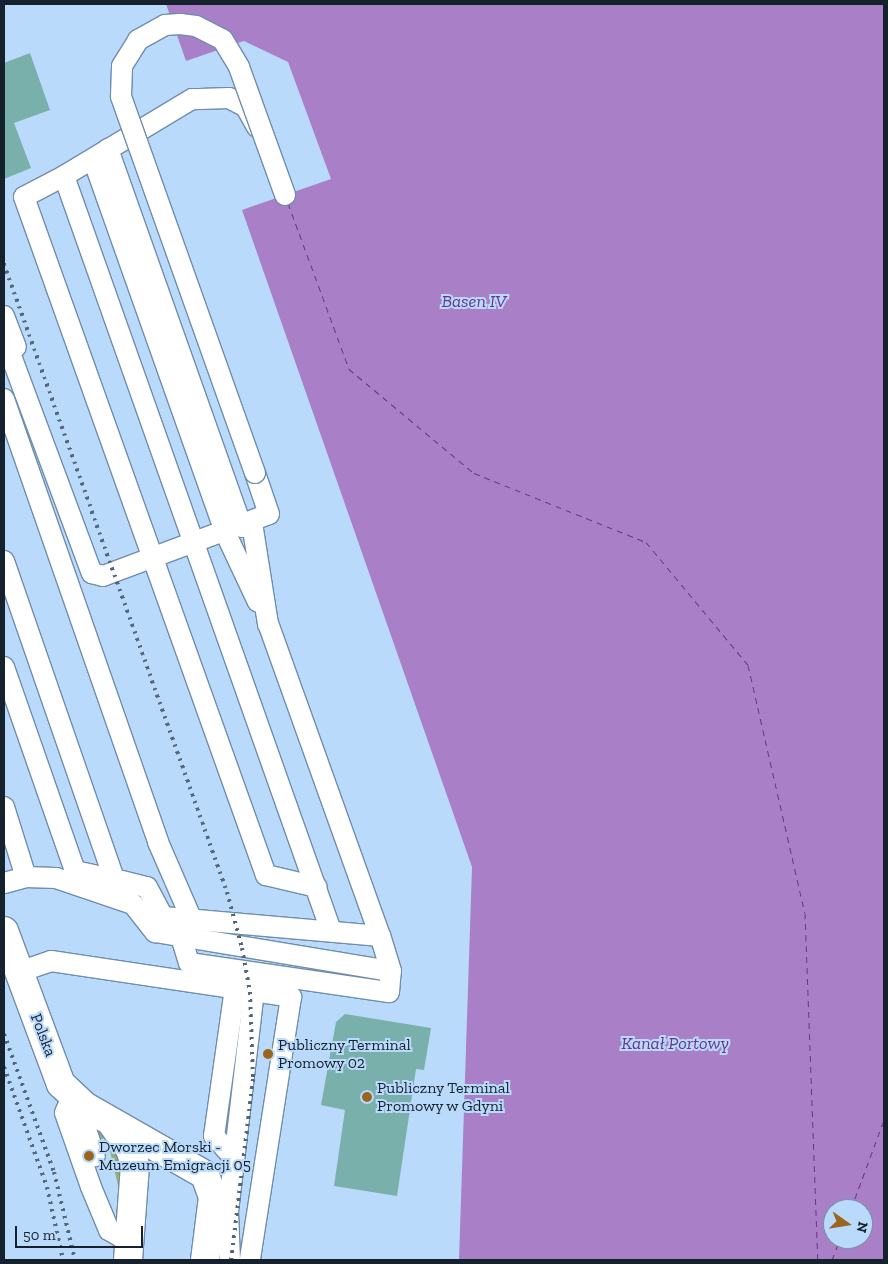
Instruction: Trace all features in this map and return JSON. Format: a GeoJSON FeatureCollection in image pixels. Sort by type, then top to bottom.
{"type":"FeatureCollection","features":[{"type":"Feature","properties":{"kind":"highway","name":"Polska"},"geometry":{"type":"LineString","coordinates":[[4,931],[61,1084],[89,1108],[130,1149],[135,1165],[129,1251]]}},
{"type":"Feature","properties":{"kind":"highway","name":"Polska"},"geometry":{"type":"LineString","coordinates":[[89,1108],[205,1175],[213,1197],[206,1252]]}},
{"type":"Feature","properties":{"kind":"lane"},"geometry":{"type":"LineString","coordinates":[[4,337],[89,569],[103,576],[154,558],[240,527],[269,514],[255,473],[121,96],[122,66],[138,40],[165,25],[196,26],[222,40],[240,67],[285,195],[253,116],[229,98],[192,99],[101,154],[64,176],[24,197],[154,558],[266,875],[317,887]]}},
{"type":"Feature","properties":{"kind":"lane"},"geometry":{"type":"LineString","coordinates":[[4,883],[26,877],[56,878],[104,892],[133,904],[155,932],[182,940],[391,971],[268,624],[240,527],[101,154]]}},
{"type":"Feature","properties":{"kind":"lane"},"geometry":{"type":"LineString","coordinates":[[64,176],[331,931]]}},
{"type":"Feature","properties":{"kind":"lane"},"geometry":{"type":"LineString","coordinates":[[4,316],[103,576]]}},
{"type":"Feature","properties":{"kind":"lane"},"geometry":{"type":"LineString","coordinates":[[4,399],[158,842],[191,918],[182,940]]}},
{"type":"Feature","properties":{"kind":"lane"},"geometry":{"type":"LineString","coordinates":[[240,527],[268,624]]}},
{"type":"Feature","properties":{"kind":"lane"},"geometry":{"type":"LineString","coordinates":[[4,561],[114,879]]}},
{"type":"Feature","properties":{"kind":"lane"},"geometry":{"type":"LineString","coordinates":[[4,667],[75,871],[147,887],[163,917],[380,936]]}},
{"type":"Feature","properties":{"kind":"lane"},"geometry":{"type":"LineString","coordinates":[[4,807],[26,877]]}},
{"type":"Feature","properties":{"kind":"lane"},"geometry":{"type":"LineString","coordinates":[[19,972],[51,961],[291,997],[250,1260]]}},
{"type":"Feature","properties":{"kind":"lane"},"geometry":{"type":"LineString","coordinates":[[230,1260],[228,1212],[234,1158],[245,991]]}},
{"type":"Feature","properties":{"kind":"lane"},"geometry":{"type":"LineString","coordinates":[[89,1108],[65,1113],[102,1204],[109,1230],[129,1251]]}},
{"type":"Feature","properties":{"kind":"lane"},"geometry":{"type":"LineString","coordinates":[[206,1252],[228,1212]]}},
{"type":"Feature","properties":{"kind":"green space"},"geometry":{"type":"Polygon","coordinates":[[[91,1121],[107,1132],[126,1160],[120,1194],[107,1138],[100,1139],[102,1162],[91,1121]]]}},
{"type":"Feature","properties":{"kind":"water","name":"Kanał Portowy"},"geometry":{"type":"Polygon","coordinates":[[[166,4],[884,4],[884,1260],[459,1260],[472,867],[242,210],[331,179],[288,62],[244,41],[186,61],[166,4]]]}},
{"type":"Feature","properties":{"kind":"building"},"geometry":{"type":"Polygon","coordinates":[[[30,53],[50,110],[14,123],[31,168],[4,179],[4,63],[30,53]]]}},
{"type":"Feature","properties":{"kind":"building","name":"Publiczny Terminal Promowy w Gdyni"},"geometry":{"type":"Polygon","coordinates":[[[345,1014],[431,1028],[424,1070],[416,1069],[397,1196],[334,1186],[345,1110],[321,1105],[336,1022],[345,1014]]]}},
{"type":"Feature","properties":{"kind":"ferry route"},"geometry":{"type":"LineString","coordinates":[[288,203],[349,369],[474,473],[646,542],[748,665],[805,913],[818,1260]]}},
{"type":"Feature","properties":{"kind":"ferry route"},"geometry":{"type":"LineString","coordinates":[[855,1199],[884,1120]]}},
{"type":"Feature","properties":{"kind":"ferry route"},"geometry":{"type":"LineString","coordinates":[[832,1260],[836,1249]]}},
{"type":"Feature","properties":{"kind":"railway"},"geometry":{"type":"LineString","coordinates":[[4,264],[227,892],[242,948],[250,992],[253,1079],[231,1260]]}},
{"type":"Feature","properties":{"kind":"railway"},"geometry":{"type":"LineString","coordinates":[[4,1034],[54,1172],[75,1260]]}},
{"type":"Feature","properties":{"kind":"railway"},"geometry":{"type":"LineString","coordinates":[[4,1067],[47,1187],[63,1260]]}},
{"type":"Feature","properties":{"kind":"place","name":"Publiczny Terminal Promowy 02"},"geometry":{"type":"Point","coordinates":[268,1054]}},
{"type":"Feature","properties":{"kind":"place","name":"Publiczny Terminal Promowy w Gdyni"},"geometry":{"type":"Point","coordinates":[367,1097]}},
{"type":"Feature","properties":{"kind":"place","name":"Dworzec Morski - Muzeum Emigracji 05"},"geometry":{"type":"Point","coordinates":[89,1156]}},
{"type":"Feature","properties":{"kind":"water label","name":"Basen IV"},"geometry":{"type":"Point","coordinates":[474,301]}}]}
